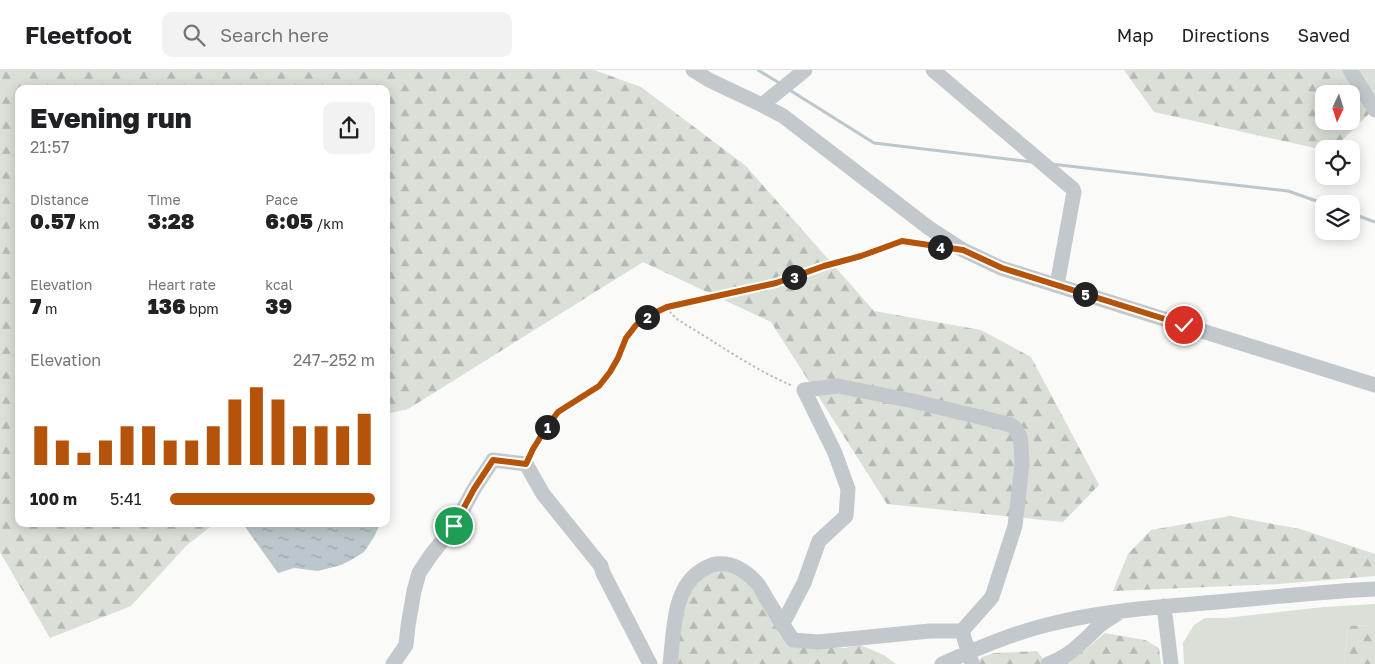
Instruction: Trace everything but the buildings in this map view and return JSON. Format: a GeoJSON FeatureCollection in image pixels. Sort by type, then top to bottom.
{"type":"FeatureCollection","features":[{"type":"Feature","properties":{"kind":"street"},"geometry":{"type":"LineString","coordinates":[[693,70],[709,80],[783,116],[929,228],[963,250],[1002,268],[1375,385]]}},
{"type":"Feature","properties":{"kind":"street"},"geometry":{"type":"LineString","coordinates":[[762,105],[805,70]]}},
{"type":"Feature","properties":{"kind":"street"},"geometry":{"type":"LineString","coordinates":[[933,70],[1073,190],[1057,285]]}},
{"type":"Feature","properties":{"kind":"street"},"geometry":{"type":"LineString","coordinates":[[1350,70],[1375,110]]}},
{"type":"Feature","properties":{"kind":"street"},"geometry":{"type":"LineString","coordinates":[[670,664],[675,620],[679,601],[686,586],[695,575],[709,565],[726,563],[742,569],[757,582],[782,625],[793,640],[818,642],[930,631],[962,631],[992,597],[1014,526],[1022,464],[1020,437],[1016,429],[1011,425],[996,421],[904,399],[838,386],[804,390],[835,453],[848,489],[846,516],[819,541],[804,583],[782,625]]}},
{"type":"Feature","properties":{"kind":"street"},"geometry":{"type":"LineString","coordinates":[[393,664],[406,645],[414,591],[419,573],[454,526],[474,489],[493,460],[526,464],[544,494],[601,566],[650,664]]}},
{"type":"Feature","properties":{"kind":"street"},"geometry":{"type":"LineString","coordinates":[[942,664],[970,658],[1002,639],[1058,622],[1121,611],[1375,589]]}},
{"type":"Feature","properties":{"kind":"street"},"geometry":{"type":"LineString","coordinates":[[1164,606],[1171,664]]}},
{"type":"Feature","properties":{"kind":"street"},"geometry":{"type":"LineString","coordinates":[[1048,664],[1061,659],[1084,642],[1098,627],[1121,611]]}},
{"type":"Feature","properties":{"kind":"street"},"geometry":{"type":"LineString","coordinates":[[962,631],[970,658]]}},
{"type":"Feature","properties":{"kind":"path"},"geometry":{"type":"LineString","coordinates":[[526,464],[533,449],[558,412],[599,386],[618,358],[626,338],[636,325],[646,317],[667,307],[776,283],[902,241],[937,246]]}},
{"type":"Feature","properties":{"kind":"path"},"geometry":{"type":"LineString","coordinates":[[667,307],[678,320],[751,365],[804,390]]}},
{"type":"Feature","properties":{"kind":"green space"},"geometry":{"type":"Polygon","coordinates":[[[0,70],[594,70],[641,87],[746,166],[874,311],[981,330],[1031,357],[1099,485],[1063,522],[887,504],[771,322],[643,262],[408,409],[390,413],[390,85],[15,85],[15,527],[210,527],[186,546],[131,606],[50,638],[0,552],[0,70]]]}},
{"type":"Feature","properties":{"kind":"green space"},"geometry":{"type":"Polygon","coordinates":[[[1124,70],[1375,70],[1375,108],[1360,123],[1360,85],[1315,85],[1315,130],[1352,130],[1342,140],[1315,140],[1315,148],[1154,112],[1124,70]]]}},
{"type":"Feature","properties":{"kind":"green space"},"geometry":{"type":"Polygon","coordinates":[[[1230,516],[1300,529],[1375,554],[1375,576],[1279,584],[1113,591],[1128,554],[1151,530],[1230,516]]]}},
{"type":"Feature","properties":{"kind":"green space"},"geometry":{"type":"Polygon","coordinates":[[[711,571],[723,571],[742,576],[802,648],[845,648],[860,645],[884,655],[896,664],[677,664],[678,623],[690,590],[711,571]]]}},
{"type":"Feature","properties":{"kind":"green space"},"geometry":{"type":"Polygon","coordinates":[[[1375,604],[1375,625],[1348,626],[1344,664],[1184,664],[1183,643],[1194,625],[1205,618],[1226,618],[1324,607],[1375,604]]]}},
{"type":"Feature","properties":{"kind":"green space"},"geometry":{"type":"Polygon","coordinates":[[[1375,625],[1375,664],[1344,664],[1348,626],[1375,625]]]}},
{"type":"Feature","properties":{"kind":"green space"},"geometry":{"type":"Polygon","coordinates":[[[1105,633],[1145,640],[1159,648],[1161,664],[1065,664],[1105,633]]]}},
{"type":"Feature","properties":{"kind":"green space"},"geometry":{"type":"Polygon","coordinates":[[[1037,651],[1047,664],[977,664],[982,657],[995,653],[1037,651]]]}},
{"type":"Feature","properties":{"kind":"water"},"geometry":{"type":"Polygon","coordinates":[[[245,527],[379,527],[364,552],[341,565],[318,571],[294,568],[278,573],[245,527]]]}},
{"type":"Feature","properties":{"kind":"waterway"},"geometry":{"type":"LineString","coordinates":[[758,70],[781,84]]}},
{"type":"Feature","properties":{"kind":"waterway"},"geometry":{"type":"LineString","coordinates":[[788,89],[874,143],[1033,162]]}},
{"type":"Feature","properties":{"kind":"waterway"},"geometry":{"type":"LineString","coordinates":[[1051,164],[1288,191],[1315,200]]}},
{"type":"Feature","properties":{"kind":"waterway"},"geometry":{"type":"LineString","coordinates":[[1360,216],[1375,222]]}},
{"type":"Feature","properties":{"kind":"route"},"geometry":{"type":"LineString","coordinates":[[454,526],[474,489],[493,460],[526,464],[533,449],[558,412],[599,386],[618,358],[626,338],[636,325],[646,317],[667,307],[776,283],[902,241],[963,250],[1002,268],[1184,325]]}}]}
